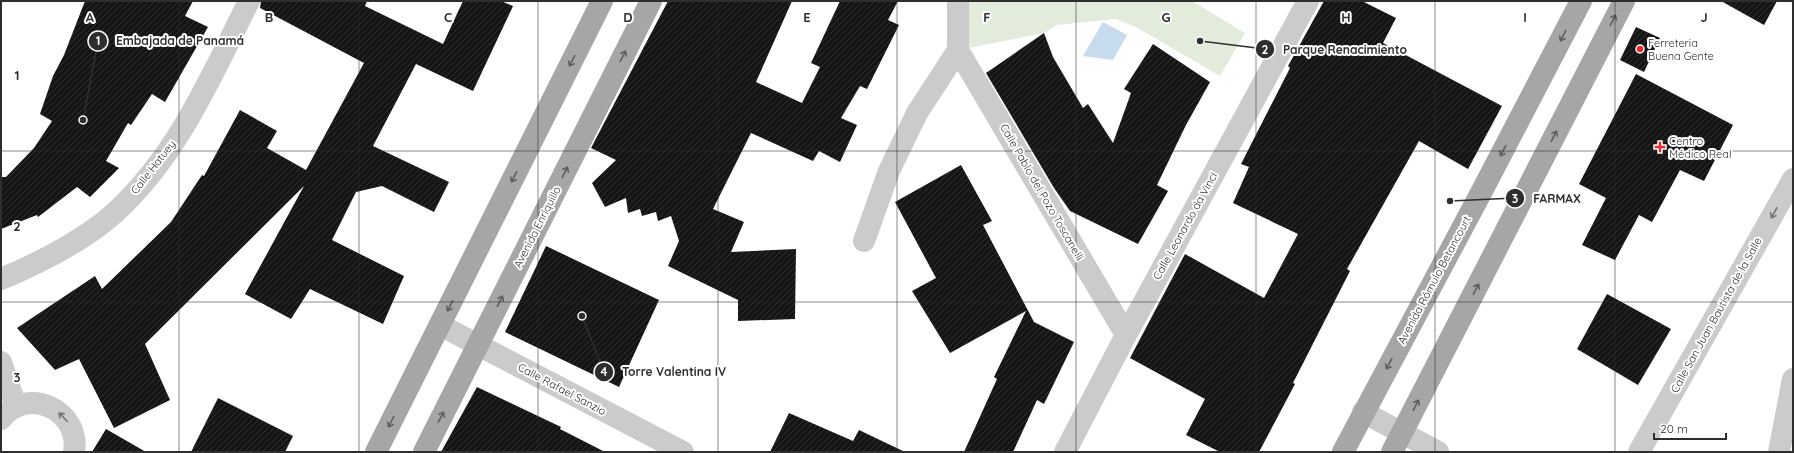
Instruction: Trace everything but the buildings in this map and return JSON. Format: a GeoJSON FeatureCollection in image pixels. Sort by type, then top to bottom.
{"type":"FeatureCollection","features":[{"type":"Feature","properties":{"kind":"main road"},"geometry":{"type":"LineString","coordinates":[[376,452],[602,1]]}},
{"type":"Feature","properties":{"kind":"main road","name":"Avenida Enriquillo"},"geometry":{"type":"LineString","coordinates":[[424,452],[651,1]]}},
{"type":"Feature","properties":{"kind":"main road","name":"Avenida Rómulo Betancourt"},"geometry":{"type":"LineString","coordinates":[[1343,452],[1581,1]]}},
{"type":"Feature","properties":{"kind":"main road"},"geometry":{"type":"LineString","coordinates":[[1392,452],[1624,1]]}},
{"type":"Feature","properties":{"kind":"street","name":"Calle Hatuey"},"geometry":{"type":"LineString","coordinates":[[1,280],[63,250],[104,222],[137,190],[162,159],[188,120],[250,1]]}},
{"type":"Feature","properties":{"kind":"street"},"geometry":{"type":"LineString","coordinates":[[864,241],[889,171],[917,113],[958,50],[958,1]]}},
{"type":"Feature","properties":{"kind":"street","name":"Calle Leonardo da Vinci"},"geometry":{"type":"LineString","coordinates":[[1065,452],[1126,335],[1308,1]]}},
{"type":"Feature","properties":{"kind":"street","name":"Calle Pablo del Pozo Toscanelli"},"geometry":{"type":"LineString","coordinates":[[958,50],[1126,335]]}},
{"type":"Feature","properties":{"kind":"street","name":"Calle San Juan Bautista de la Salle"},"geometry":{"type":"LineString","coordinates":[[1639,452],[1793,179]]}},
{"type":"Feature","properties":{"kind":"street","name":"Calle Rafael Sanzio"},"geometry":{"type":"LineString","coordinates":[[440,325],[683,452]]}},
{"type":"Feature","properties":{"kind":"street"},"geometry":{"type":"LineString","coordinates":[[1,362],[9,413],[30,403],[43,404],[56,410],[66,419],[73,431],[75,445],[74,452]]}},
{"type":"Feature","properties":{"kind":"street"},"geometry":{"type":"LineString","coordinates":[[1779,452],[1793,379]]}},
{"type":"Feature","properties":{"kind":"street"},"geometry":{"type":"LineString","coordinates":[[1363,412],[1438,452]]}},
{"type":"Feature","properties":{"kind":"green space"},"geometry":{"type":"Polygon","coordinates":[[[963,1],[1192,1],[1245,33],[1220,76],[1138,28],[1116,19],[1057,25],[1044,33],[958,50],[963,1]]]}},
{"type":"Feature","properties":{"kind":"water"},"geometry":{"type":"Polygon","coordinates":[[[1103,22],[1127,35],[1113,60],[1083,56],[1103,22]]]}},
{"type":"Feature","properties":{"kind":"place","name":"Parque Renacimiento"},"geometry":{"type":"Point","coordinates":[1200,41]}},
{"type":"Feature","properties":{"kind":"place","name":"Ferreteria Buena Gente"},"geometry":{"type":"Point","coordinates":[1640,49]}},
{"type":"Feature","properties":{"kind":"place","name":"Embajada de Panamá"},"geometry":{"type":"Point","coordinates":[83,120]}},
{"type":"Feature","properties":{"kind":"place","name":"Centro Médico Real"},"geometry":{"type":"Point","coordinates":[1660,147]}},
{"type":"Feature","properties":{"kind":"place","name":"FARMAX"},"geometry":{"type":"Point","coordinates":[1450,201]}},
{"type":"Feature","properties":{"kind":"place","name":"Torre Valentina IV"},"geometry":{"type":"Point","coordinates":[582,316]}}]}
